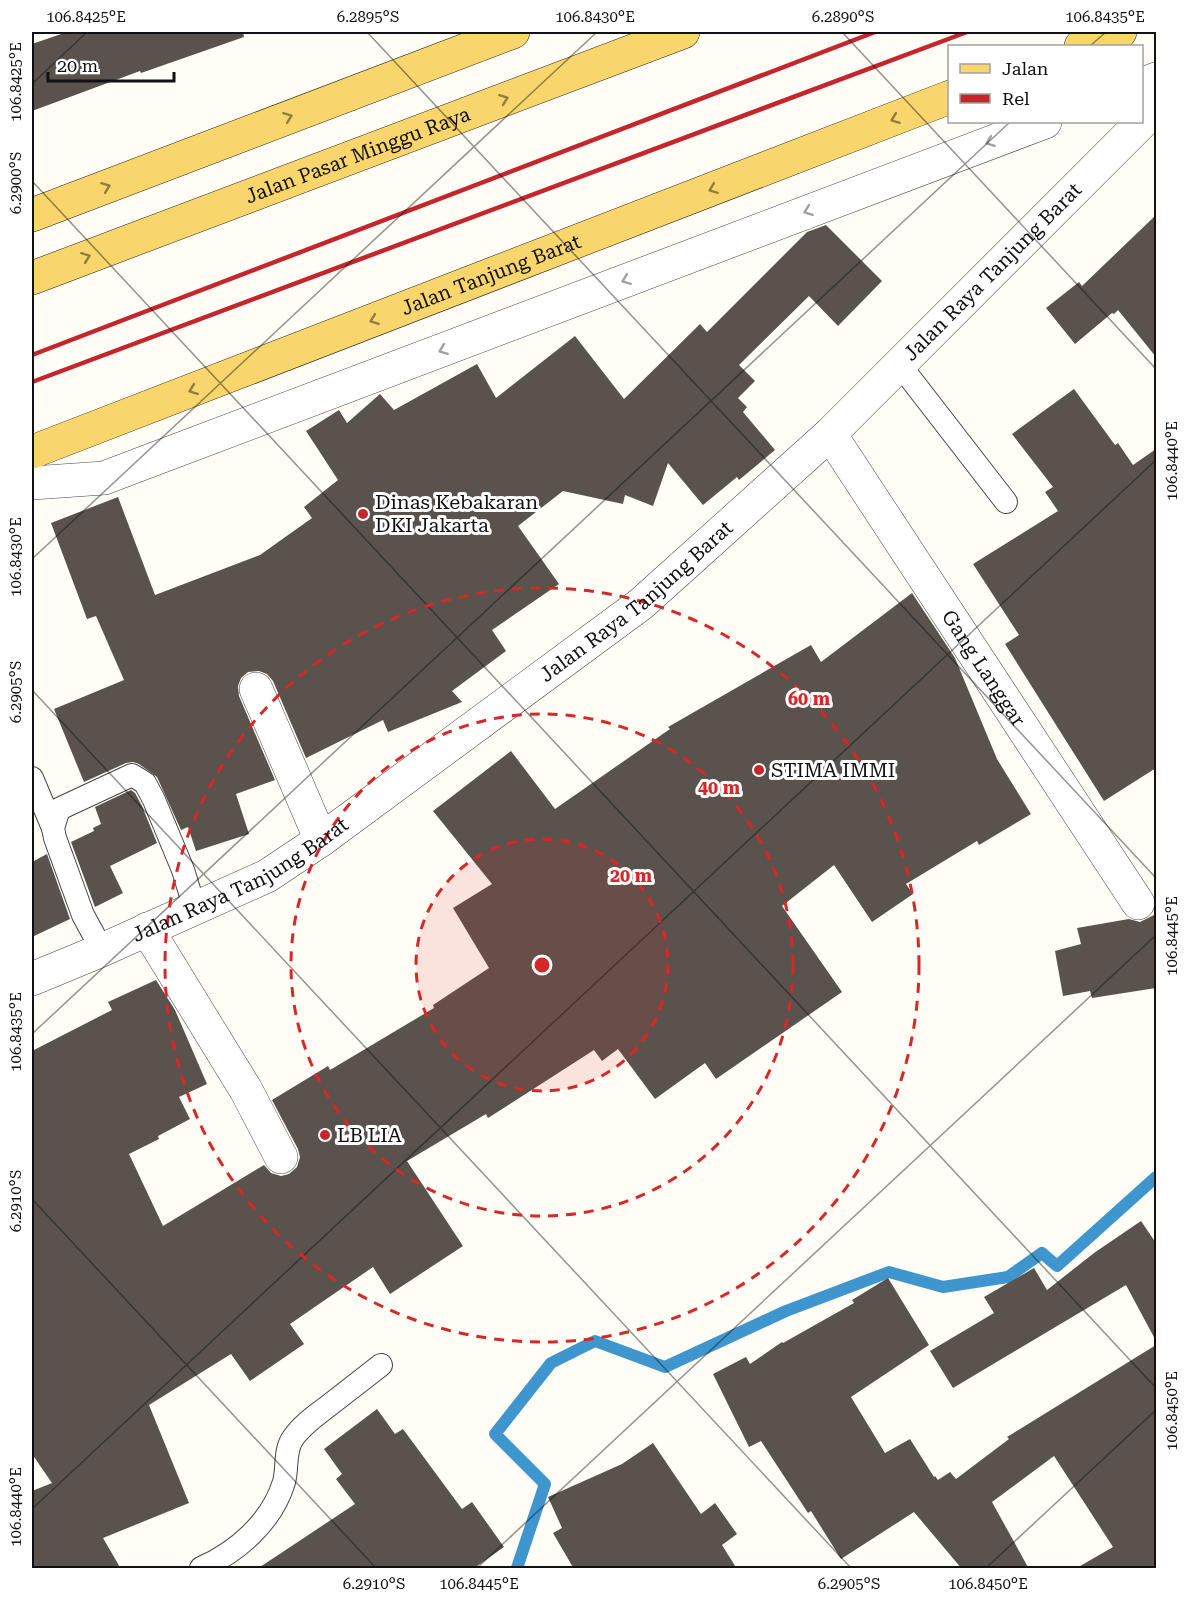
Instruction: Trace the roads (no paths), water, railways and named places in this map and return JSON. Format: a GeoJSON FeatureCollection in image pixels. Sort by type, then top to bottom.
{"type":"FeatureCollection","features":[{"type":"Feature","properties":{"kind":"main road"},"geometry":{"type":"LineString","coordinates":[[32,215],[513,32]]}},
{"type":"Feature","properties":{"kind":"main road","name":"Jalan Pasar Minggu Raya"},"geometry":{"type":"LineString","coordinates":[[32,278],[683,32]]}},
{"type":"Feature","properties":{"kind":"main road"},"geometry":{"type":"LineString","coordinates":[[1085,45],[1120,32]]}},
{"type":"Feature","properties":{"kind":"main road","name":"Jalan Tanjung Barat"},"geometry":{"type":"LineString","coordinates":[[32,452],[948,99]]}},
{"type":"Feature","properties":{"kind":"street","name":"Jalan Raya Tanjung Barat"},"geometry":{"type":"LineString","coordinates":[[1143,121],[1156,108]]}},
{"type":"Feature","properties":{"kind":"street"},"geometry":{"type":"LineString","coordinates":[[32,483],[104,478],[1042,123]]}},
{"type":"Feature","properties":{"kind":"street","name":"Jalan Raya Tanjung Barat"},"geometry":{"type":"LineString","coordinates":[[32,979],[267,876],[321,840],[641,604],[830,434],[1141,123]]}},
{"type":"Feature","properties":{"kind":"street","name":"Gang Langgar"},"geometry":{"type":"LineString","coordinates":[[830,434],[1138,903]]}},
{"type":"Feature","properties":{"kind":"street"},"geometry":{"type":"LineString","coordinates":[[256,689],[321,840]]}},
{"type":"Feature","properties":{"kind":"street"},"geometry":{"type":"LineString","coordinates":[[147,929],[246,1090],[280,1157]]}},
{"type":"Feature","properties":{"kind":"lane"},"geometry":{"type":"LineString","coordinates":[[900,365],[1006,502]]}},
{"type":"Feature","properties":{"kind":"lane"},"geometry":{"type":"LineString","coordinates":[[53,828],[59,809],[132,775],[138,777],[145,783],[154,800],[183,870],[195,909]]}},
{"type":"Feature","properties":{"kind":"lane"},"geometry":{"type":"LineString","coordinates":[[32,778],[53,828],[83,915],[102,950]]}},
{"type":"Feature","properties":{"kind":"lane"},"geometry":{"type":"LineString","coordinates":[[201,1569],[218,1561],[243,1543],[263,1520],[284,1483],[288,1447],[295,1435],[381,1365]]}},
{"type":"Feature","properties":{"kind":"waterway"},"geometry":{"type":"LineString","coordinates":[[517,1568],[545,1484],[495,1434],[551,1363],[595,1341],[665,1367],[786,1311],[889,1272],[943,1287],[1008,1277],[1042,1253],[1057,1266],[1156,1177]]}},
{"type":"Feature","properties":{"kind":"railway"},"geometry":{"type":"LineString","coordinates":[[32,355],[875,32]]}},
{"type":"Feature","properties":{"kind":"railway"},"geometry":{"type":"LineString","coordinates":[[32,382],[967,32]]}},
{"type":"Feature","properties":{"kind":"place","name":"Dinas Kebakaran DKI Jakarta"},"geometry":{"type":"Point","coordinates":[363,514]}},
{"type":"Feature","properties":{"kind":"place","name":"STIMA IMMI"},"geometry":{"type":"Point","coordinates":[759,770]}},
{"type":"Feature","properties":{"kind":"place","name":"LB LIA"},"geometry":{"type":"Point","coordinates":[325,1135]}}]}
